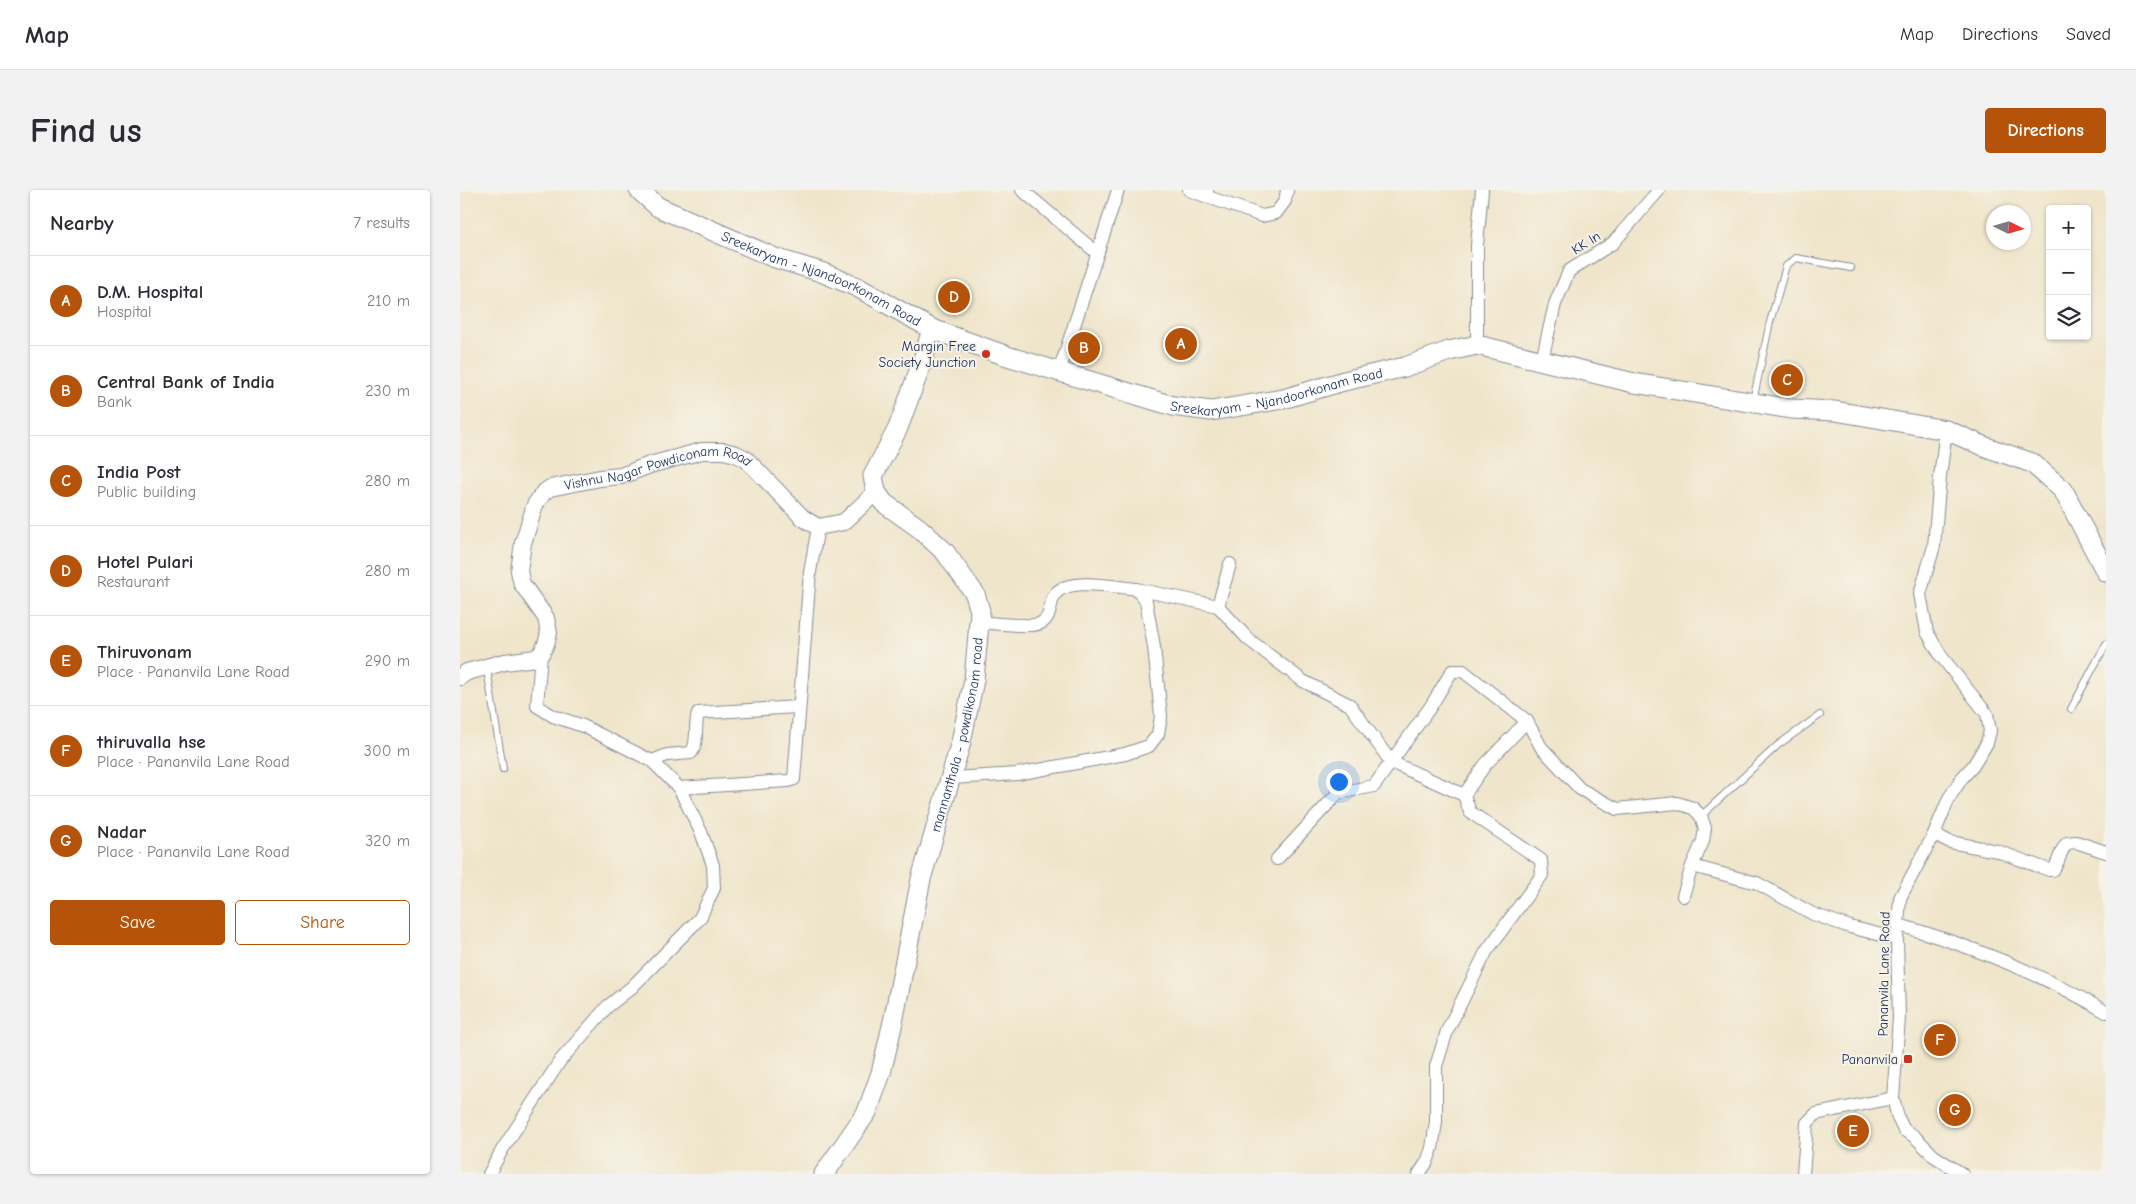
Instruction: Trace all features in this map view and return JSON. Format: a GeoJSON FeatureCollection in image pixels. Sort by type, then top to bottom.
{"type":"FeatureCollection","features":[{"type":"Feature","properties":{"kind":"main road","name":"Sreekaryam - Njandoorkonam Road"},"geometry":{"type":"LineString","coordinates":[[639,190],[658,207],[775,258],[821,272],[857,287],[932,329],[1007,356],[1173,406],[1211,411],[1283,399],[1344,381],[1406,367],[1449,351],[1477,346],[1542,360],[1634,384],[1790,409],[1834,411],[1946,430],[1986,447],[2032,463],[2063,490],[2106,572]]}},
{"type":"Feature","properties":{"kind":"main road"},"geometry":{"type":"LineString","coordinates":[[876,492],[873,476],[898,428],[923,360],[932,329]]}},
{"type":"Feature","properties":{"kind":"main road","name":"mannanthala - powdikonam road"},"geometry":{"type":"LineString","coordinates":[[824,1174],[867,1112],[881,1073],[921,879],[952,778],[974,680],[980,611],[975,594],[946,552],[919,528],[884,503],[876,492]]}},
{"type":"Feature","properties":{"kind":"street"},"geometry":{"type":"LineString","coordinates":[[1022,190],[1097,253]]}},
{"type":"Feature","properties":{"kind":"street"},"geometry":{"type":"LineString","coordinates":[[1059,372],[1118,190]]}},
{"type":"Feature","properties":{"kind":"street"},"geometry":{"type":"LineString","coordinates":[[1189,190],[1207,194],[1262,216],[1276,213],[1284,201],[1287,190]]}},
{"type":"Feature","properties":{"kind":"street"},"geometry":{"type":"LineString","coordinates":[[1477,346],[1478,245],[1482,190]]}},
{"type":"Feature","properties":{"kind":"street","name":"KK ln"},"geometry":{"type":"LineString","coordinates":[[1542,360],[1555,304],[1569,271],[1613,243],[1659,190]]}},
{"type":"Feature","properties":{"kind":"street","name":"Pananvila Lane Road"},"geometry":{"type":"LineString","coordinates":[[1946,430],[1934,546],[1920,594],[1927,632],[1941,656],[1987,714],[1990,731],[1987,743],[1973,766],[1962,778],[1949,798],[1934,834],[1900,898],[1897,939],[1899,1018],[1893,1098],[1898,1118],[1904,1130],[1914,1136],[1934,1156],[1962,1174]]}},
{"type":"Feature","properties":{"kind":"street","name":"Vishnu Nagar Powdiconam Road"},"geometry":{"type":"LineString","coordinates":[[541,654],[549,633],[546,618],[522,584],[519,571],[523,543],[535,505],[543,493],[550,488],[600,478],[621,476],[659,462],[702,451],[724,451],[746,459],[803,518],[818,527]]}},
{"type":"Feature","properties":{"kind":"street"},"geometry":{"type":"LineString","coordinates":[[678,788],[788,782],[794,779],[798,707],[810,572],[818,527],[844,522],[876,492]]}},
{"type":"Feature","properties":{"kind":"street"},"geometry":{"type":"LineString","coordinates":[[1218,606],[1230,564]]}},
{"type":"Feature","properties":{"kind":"street"},"geometry":{"type":"LineString","coordinates":[[979,622],[1040,624],[1050,613],[1053,597],[1057,591],[1067,586],[1102,585],[1136,589],[1218,606],[1248,638],[1303,681],[1350,705],[1391,762],[1464,795],[1470,812],[1540,860],[1542,875],[1486,952],[1447,1031],[1436,1066],[1436,1122],[1432,1148],[1427,1162],[1419,1174]]}},
{"type":"Feature","properties":{"kind":"street"},"geometry":{"type":"LineString","coordinates":[[952,778],[1017,774],[1125,754],[1149,746],[1158,734],[1160,716],[1154,647],[1146,601],[1136,589]]}},
{"type":"Feature","properties":{"kind":"street"},"geometry":{"type":"LineString","coordinates":[[460,677],[468,672],[505,662],[535,658],[541,654]]}},
{"type":"Feature","properties":{"kind":"street"},"geometry":{"type":"LineString","coordinates":[[489,1174],[502,1150],[560,1061],[606,1007],[632,988],[700,918],[714,888],[713,865],[701,832],[678,788],[652,761],[583,726],[552,716],[537,706],[541,654]]}},
{"type":"Feature","properties":{"kind":"street"},"geometry":{"type":"LineString","coordinates":[[1277,859],[1338,793],[1374,786],[1431,706],[1452,671],[1463,671],[1527,721],[1541,747],[1580,789],[1617,809],[1677,803],[1693,808],[1701,816],[1705,828],[1703,841],[1692,866],[1683,896]]}},
{"type":"Feature","properties":{"kind":"street"},"geometry":{"type":"LineString","coordinates":[[652,761],[691,752],[694,748],[695,722],[698,713],[798,707]]}},
{"type":"Feature","properties":{"kind":"street"},"geometry":{"type":"LineString","coordinates":[[1464,795],[1485,765],[1527,721]]}},
{"type":"Feature","properties":{"kind":"street"},"geometry":{"type":"LineString","coordinates":[[1934,834],[1950,842],[1997,851],[2049,870],[2053,870],[2056,866],[2062,848],[2067,843],[2076,842],[2106,852]]}},
{"type":"Feature","properties":{"kind":"street"},"geometry":{"type":"LineString","coordinates":[[1692,866],[1756,884],[1814,914],[1850,927],[1897,939]]}},
{"type":"Feature","properties":{"kind":"street"},"geometry":{"type":"LineString","coordinates":[[1899,925],[1996,958],[2041,976],[2106,1012]]}},
{"type":"Feature","properties":{"kind":"street"},"geometry":{"type":"LineString","coordinates":[[1803,1174],[1807,1123],[1816,1114],[1893,1098]]}},
{"type":"Feature","properties":{"kind":"lane"},"geometry":{"type":"LineString","coordinates":[[1753,402],[1770,322],[1786,266],[1796,258],[1851,268]]}},
{"type":"Feature","properties":{"kind":"lane"},"geometry":{"type":"LineString","coordinates":[[2071,709],[2106,644]]}},
{"type":"Feature","properties":{"kind":"lane"},"geometry":{"type":"LineString","coordinates":[[487,667],[503,768]]}},
{"type":"Feature","properties":{"kind":"lane"},"geometry":{"type":"LineString","coordinates":[[1701,816],[1778,744],[1820,715]]}},
{"type":"Feature","properties":{"kind":"place","name":"Hotel Pulari"},"geometry":{"type":"Point","coordinates":[954,297]}},
{"type":"Feature","properties":{"kind":"place","name":"D.M. Hospital"},"geometry":{"type":"Point","coordinates":[1181,344]}},
{"type":"Feature","properties":{"kind":"place","name":"Central Bank of India"},"geometry":{"type":"Point","coordinates":[1084,348]}},
{"type":"Feature","properties":{"kind":"place","name":"Margin Free Society Junction"},"geometry":{"type":"Point","coordinates":[986,354]}},
{"type":"Feature","properties":{"kind":"place","name":"India Post"},"geometry":{"type":"Point","coordinates":[1787,380]}},
{"type":"Feature","properties":{"kind":"place","name":"thiruvalla hse"},"geometry":{"type":"Point","coordinates":[1940,1040]}},
{"type":"Feature","properties":{"kind":"place","name":"Pananvila"},"geometry":{"type":"Point","coordinates":[1908,1059]}},
{"type":"Feature","properties":{"kind":"place","name":"Nadar"},"geometry":{"type":"Point","coordinates":[1955,1110]}},
{"type":"Feature","properties":{"kind":"place","name":"Thiruvonam"},"geometry":{"type":"Point","coordinates":[1853,1131]}}]}
